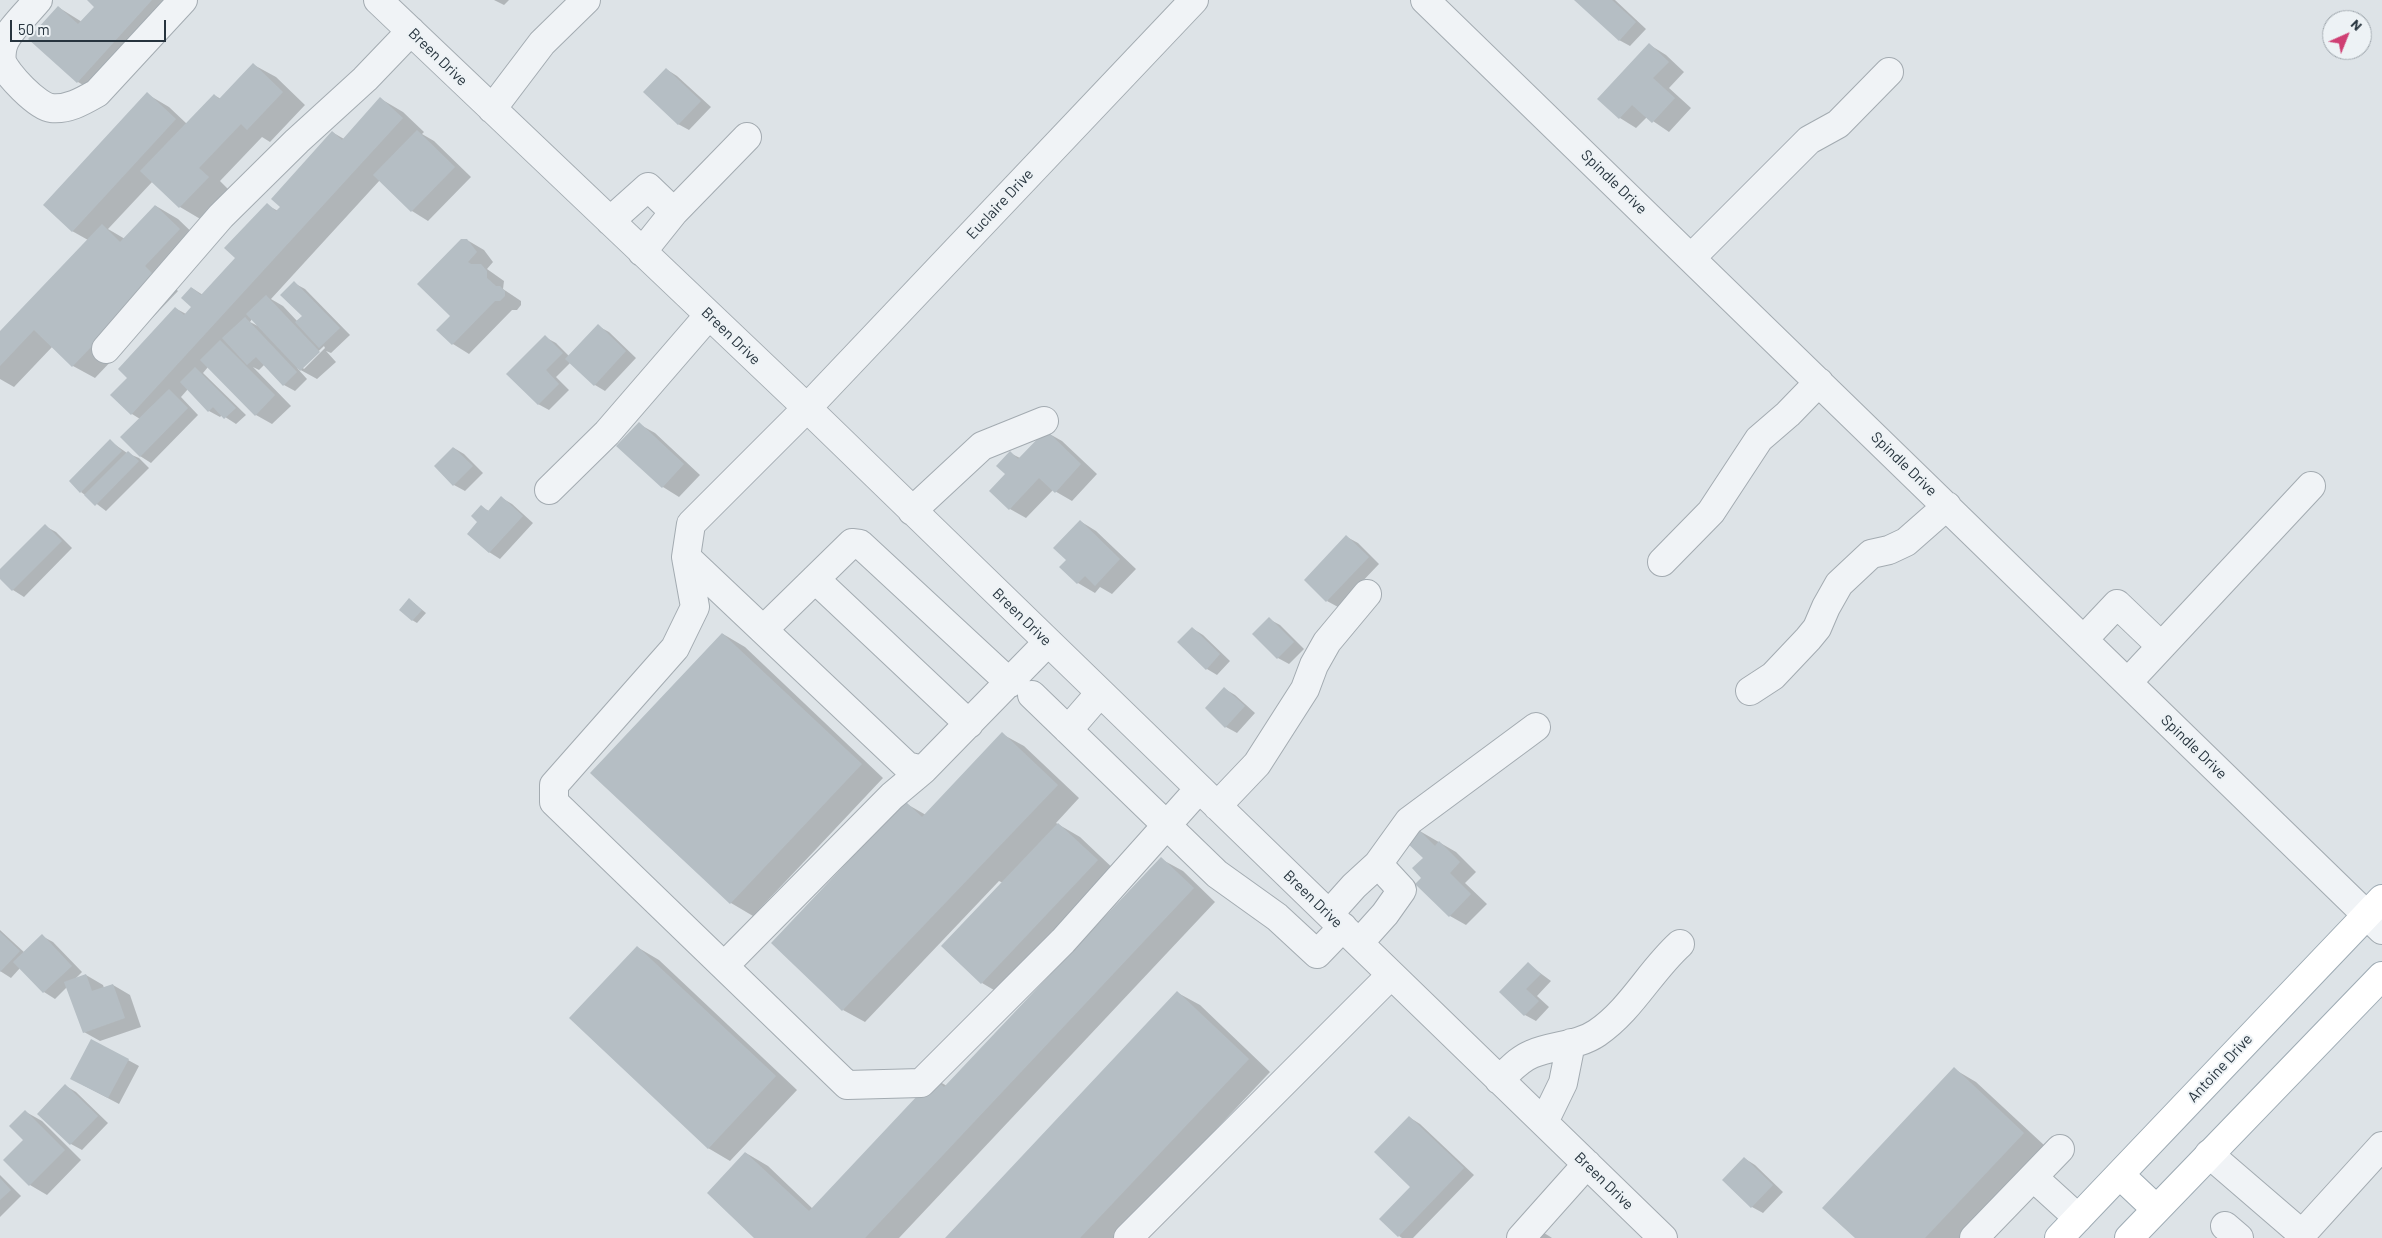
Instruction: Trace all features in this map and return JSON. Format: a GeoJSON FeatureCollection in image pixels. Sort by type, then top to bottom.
{"type":"FeatureCollection","features":[{"type":"Feature","properties":{"kind":"main road","name":"Antoine Drive"},"geometry":{"type":"LineString","coordinates":[[2059,1238],[2377,914]]}},
{"type":"Feature","properties":{"kind":"main road"},"geometry":{"type":"LineString","coordinates":[[2129,1238],[2382,976]]}},
{"type":"Feature","properties":{"kind":"main road"},"geometry":{"type":"LineString","coordinates":[[2120,1174],[2156,1209]]}},
{"type":"Feature","properties":{"kind":"street"},"geometry":{"type":"LineString","coordinates":[[38,0],[3,44],[2,62],[15,81],[34,100],[48,108],[64,108],[82,102],[97,93],[183,0]]}},
{"type":"Feature","properties":{"kind":"street","name":"Breen Drive"},"geometry":{"type":"LineString","coordinates":[[378,0],[807,408],[1663,1238]]}},
{"type":"Feature","properties":{"kind":"street"},"geometry":{"type":"LineString","coordinates":[[492,109],[542,42],[586,0]]}},
{"type":"Feature","properties":{"kind":"street","name":"Euclaire Drive"},"geometry":{"type":"LineString","coordinates":[[1194,0],[807,408],[691,524],[686,558],[695,607],[675,648],[554,785],[554,802],[847,1085],[921,1084],[1063,941],[1166,824],[1257,764],[1305,689],[1314,665],[1327,642],[1367,594]]}},
{"type":"Feature","properties":{"kind":"street","name":"Spindle Drive"},"geometry":{"type":"LineString","coordinates":[[1425,0],[2128,682],[2377,914]]}},
{"type":"Feature","properties":{"kind":"street"},"geometry":{"type":"LineString","coordinates":[[106,349],[221,216],[297,141],[365,79],[411,31]]}},
{"type":"Feature","properties":{"kind":"street"},"geometry":{"type":"LineString","coordinates":[[1692,258],[1809,140],[1838,124],[1889,72]]}},
{"type":"Feature","properties":{"kind":"street"},"geometry":{"type":"LineString","coordinates":[[642,252],[674,212],[748,137]]}},
{"type":"Feature","properties":{"kind":"street"},"geometry":{"type":"LineString","coordinates":[[610,221],[648,187],[674,212]]}},
{"type":"Feature","properties":{"kind":"street"},"geometry":{"type":"LineString","coordinates":[[548,490],[607,433],[709,315]]}},
{"type":"Feature","properties":{"kind":"street"},"geometry":{"type":"LineString","coordinates":[[1662,562],[1712,512],[1759,439],[1788,414],[1820,382]]}},
{"type":"Feature","properties":{"kind":"street"},"geometry":{"type":"LineString","coordinates":[[912,511],[982,446],[1044,421]]}},
{"type":"Feature","properties":{"kind":"street"},"geometry":{"type":"LineString","coordinates":[[2128,682],[2311,486]]}},
{"type":"Feature","properties":{"kind":"street"},"geometry":{"type":"LineString","coordinates":[[1750,692],[1773,676],[1817,628],[1826,606],[1839,584],[1871,554],[1890,550],[1906,542],[1948,506]]}},
{"type":"Feature","properties":{"kind":"street"},"geometry":{"type":"LineString","coordinates":[[763,630],[852,543],[860,544],[1068,730],[1217,874],[1277,917],[1317,954],[1344,928],[1385,914],[1402,890],[1378,864]]}},
{"type":"Feature","properties":{"kind":"street"},"geometry":{"type":"LineString","coordinates":[[686,558],[907,766],[923,770]]}},
{"type":"Feature","properties":{"kind":"street"},"geometry":{"type":"LineString","coordinates":[[815,579],[969,724]]}},
{"type":"Feature","properties":{"kind":"street"},"geometry":{"type":"LineString","coordinates":[[2084,639],[2117,604],[2161,646]]}},
{"type":"Feature","properties":{"kind":"street"},"geometry":{"type":"LineString","coordinates":[[724,966],[892,796],[923,770],[969,724],[1021,689],[1048,642]]}},
{"type":"Feature","properties":{"kind":"street"},"geometry":{"type":"LineString","coordinates":[[1068,730],[1100,693]]}},
{"type":"Feature","properties":{"kind":"street"},"geometry":{"type":"LineString","coordinates":[[1344,928],[1354,886],[1378,864],[1409,821],[1536,727]]}},
{"type":"Feature","properties":{"kind":"street"},"geometry":{"type":"LineString","coordinates":[[1277,917],[1303,890]]}},
{"type":"Feature","properties":{"kind":"street"},"geometry":{"type":"LineString","coordinates":[[1499,1080],[1531,1054],[1589,1038],[1610,1023],[1629,1004],[1668,954],[1680,944]]}},
{"type":"Feature","properties":{"kind":"street"},"geometry":{"type":"LineString","coordinates":[[1128,1238],[1391,974]]}},
{"type":"Feature","properties":{"kind":"street"},"geometry":{"type":"LineString","coordinates":[[1544,1122],[1563,1083],[1571,1043]]}},
{"type":"Feature","properties":{"kind":"street"},"geometry":{"type":"LineString","coordinates":[[2209,1154],[2301,1236],[2382,1146]]}},
{"type":"Feature","properties":{"kind":"street"},"geometry":{"type":"LineString","coordinates":[[1974,1238],[2060,1149]]}},
{"type":"Feature","properties":{"kind":"street"},"geometry":{"type":"LineString","coordinates":[[1522,1238],[1587,1164]]}},
{"type":"Feature","properties":{"kind":"street"},"geometry":{"type":"LineString","coordinates":[[2033,1177],[2078,1218]]}},
{"type":"Feature","properties":{"kind":"building"},"geometry":{"type":"Polygon","coordinates":[[[87,0],[152,0],[77,83],[28,39],[58,6],[78,24],[94,7],[87,0]]]}},
{"type":"Feature","properties":{"kind":"building"},"geometry":{"type":"Polygon","coordinates":[[[1574,0],[1612,0],[1636,22],[1619,41],[1574,0]]]}},
{"type":"Feature","properties":{"kind":"building"},"geometry":{"type":"Polygon","coordinates":[[[1649,43],[1669,62],[1653,78],[1675,98],[1652,123],[1632,105],[1619,119],[1597,99],[1649,43]]]}},
{"type":"Feature","properties":{"kind":"building"},"geometry":{"type":"Polygon","coordinates":[[[253,63],[283,92],[247,130],[241,124],[199,168],[209,177],[179,208],[140,171],[214,94],[219,99],[253,63]]]}},
{"type":"Feature","properties":{"kind":"building"},"geometry":{"type":"Polygon","coordinates":[[[666,68],[701,101],[678,125],[643,92],[666,68]]]}},
{"type":"Feature","properties":{"kind":"building"},"geometry":{"type":"Polygon","coordinates":[[[147,92],[176,119],[72,232],[43,205],[147,92]]]}},
{"type":"Feature","properties":{"kind":"building"},"geometry":{"type":"Polygon","coordinates":[[[380,97],[403,118],[131,415],[110,395],[127,378],[118,369],[175,307],[184,315],[191,307],[181,298],[191,287],[201,295],[235,258],[224,248],[267,203],[276,211],[280,207],[271,199],[332,131],[342,140],[380,97]]]}},
{"type":"Feature","properties":{"kind":"building"},"geometry":{"type":"Polygon","coordinates":[[[417,130],[455,167],[411,212],[373,175],[417,130]]]}},
{"type":"Feature","properties":{"kind":"building"},"geometry":{"type":"Polygon","coordinates":[[[155,205],[180,229],[145,266],[157,278],[72,367],[34,330],[0,366],[0,331],[102,224],[120,242],[155,205]]]}},
{"type":"Feature","properties":{"kind":"building"},"geometry":{"type":"Polygon","coordinates":[[[461,239],[467,239],[477,252],[468,262],[471,264],[481,264],[487,271],[487,278],[505,291],[505,296],[500,301],[495,301],[452,345],[436,330],[450,316],[417,284],[461,239]]]}},
{"type":"Feature","properties":{"kind":"building"},"geometry":{"type":"Polygon","coordinates":[[[294,281],[340,328],[319,348],[295,322],[302,316],[280,295],[294,281]]]}},
{"type":"Feature","properties":{"kind":"building"},"geometry":{"type":"Polygon","coordinates":[[[266,295],[320,352],[300,371],[246,314],[266,295]]]}},
{"type":"Feature","properties":{"kind":"building"},"geometry":{"type":"Polygon","coordinates":[[[245,317],[297,372],[283,386],[256,357],[247,365],[222,338],[245,317]]]}},
{"type":"Feature","properties":{"kind":"building"},"geometry":{"type":"Polygon","coordinates":[[[598,324],[626,351],[594,386],[565,359],[598,324]]]}},
{"type":"Feature","properties":{"kind":"building"},"geometry":{"type":"Polygon","coordinates":[[[545,335],[563,353],[546,370],[559,384],[538,405],[506,374],[545,335]]]}},
{"type":"Feature","properties":{"kind":"building"},"geometry":{"type":"Polygon","coordinates":[[[220,340],[275,395],[255,416],[200,360],[220,340]]]}},
{"type":"Feature","properties":{"kind":"building"},"geometry":{"type":"Polygon","coordinates":[[[195,367],[236,408],[224,419],[213,407],[208,412],[180,382],[195,367]]]}},
{"type":"Feature","properties":{"kind":"building"},"geometry":{"type":"Polygon","coordinates":[[[169,389],[188,408],[140,457],[120,437],[169,389]]]}},
{"type":"Feature","properties":{"kind":"building"},"geometry":{"type":"Polygon","coordinates":[[[639,422],[684,464],[662,488],[616,446],[639,422]]]}},
{"type":"Feature","properties":{"kind":"building"},"geometry":{"type":"Polygon","coordinates":[[[1046,430],[1081,464],[1055,493],[1039,478],[1009,510],[989,491],[1005,474],[996,466],[1010,451],[1018,459],[1046,430]]]}},
{"type":"Feature","properties":{"kind":"building"},"geometry":{"type":"Polygon","coordinates":[[[110,439],[122,451],[80,493],[69,481],[110,439]]]}},
{"type":"Feature","properties":{"kind":"building"},"geometry":{"type":"Polygon","coordinates":[[[453,447],[473,466],[453,486],[434,466],[453,447]]]}},
{"type":"Feature","properties":{"kind":"building"},"geometry":{"type":"Polygon","coordinates":[[[128,451],[139,461],[95,506],[84,495],[128,451]]]}},
{"type":"Feature","properties":{"kind":"building"},"geometry":{"type":"Polygon","coordinates":[[[501,496],[523,516],[489,553],[467,534],[477,522],[471,516],[481,505],[488,511],[501,496]]]}},
{"type":"Feature","properties":{"kind":"building"},"geometry":{"type":"Polygon","coordinates":[[[1080,520],[1120,559],[1095,586],[1085,576],[1077,584],[1059,567],[1066,560],[1053,548],[1080,520]]]}},
{"type":"Feature","properties":{"kind":"building"},"geometry":{"type":"Polygon","coordinates":[[[45,524],[62,541],[12,591],[0,579],[0,569],[45,524]]]}},
{"type":"Feature","properties":{"kind":"building"},"geometry":{"type":"Polygon","coordinates":[[[1346,535],[1369,557],[1326,602],[1304,580],[1346,535]]]}},
{"type":"Feature","properties":{"kind":"building"},"geometry":{"type":"Polygon","coordinates":[[[409,598],[422,610],[412,621],[399,610],[409,598]]]}},
{"type":"Feature","properties":{"kind":"building"},"geometry":{"type":"Polygon","coordinates":[[[1269,617],[1294,642],[1277,659],[1252,634],[1269,617]]]}},
{"type":"Feature","properties":{"kind":"building"},"geometry":{"type":"Polygon","coordinates":[[[1192,627],[1220,654],[1206,670],[1177,642],[1192,627]]]}},
{"type":"Feature","properties":{"kind":"building"},"geometry":{"type":"Polygon","coordinates":[[[722,633],[862,764],[730,904],[590,773],[722,633]]]}},
{"type":"Feature","properties":{"kind":"building"},"geometry":{"type":"Polygon","coordinates":[[[1224,687],[1245,706],[1225,728],[1205,708],[1224,687]]]}},
{"type":"Feature","properties":{"kind":"building"},"geometry":{"type":"Polygon","coordinates":[[[1002,732],[1058,785],[842,1011],[771,943],[905,801],[922,817],[1002,732]]]}},
{"type":"Feature","properties":{"kind":"building"},"geometry":{"type":"Polygon","coordinates":[[[1058,823],[1098,860],[981,984],[941,946],[1058,823]]]}},
{"type":"Feature","properties":{"kind":"building"},"geometry":{"type":"Polygon","coordinates":[[[1418,829],[1435,846],[1439,841],[1460,862],[1450,873],[1471,894],[1449,917],[1415,884],[1421,878],[1412,868],[1423,858],[1405,841],[1418,829]]]}},
{"type":"Feature","properties":{"kind":"building"},"geometry":{"type":"Polygon","coordinates":[[[1161,857],[1194,888],[865,1238],[754,1238],[707,1193],[745,1152],[809,1211],[934,1078],[944,1087],[1161,857]]]}},
{"type":"Feature","properties":{"kind":"building"},"geometry":{"type":"Polygon","coordinates":[[[0,932],[20,951],[0,972],[0,932]]]}},
{"type":"Feature","properties":{"kind":"building"},"geometry":{"type":"Polygon","coordinates":[[[42,934],[72,966],[43,993],[13,962],[42,934]]]}},
{"type":"Feature","properties":{"kind":"building"},"geometry":{"type":"Polygon","coordinates":[[[637,946],[776,1076],[708,1149],[569,1018],[637,946]]]}},
{"type":"Feature","properties":{"kind":"building"},"geometry":{"type":"Polygon","coordinates":[[[1528,962],[1541,974],[1526,989],[1539,1001],[1524,1016],[1499,992],[1528,962]]]}},
{"type":"Feature","properties":{"kind":"building"},"geometry":{"type":"Polygon","coordinates":[[[86,974],[92,991],[113,984],[125,1018],[83,1033],[64,982],[86,974]]]}},
{"type":"Feature","properties":{"kind":"building"},"geometry":{"type":"Polygon","coordinates":[[[1177,991],[1249,1059],[1080,1238],[945,1238],[1177,991]]]}},
{"type":"Feature","properties":{"kind":"building"},"geometry":{"type":"Polygon","coordinates":[[[91,1039],[129,1059],[108,1098],[70,1079],[91,1039]]]}},
{"type":"Feature","properties":{"kind":"building"},"geometry":{"type":"Polygon","coordinates":[[[1954,1067],[2024,1133],[1925,1238],[1855,1238],[1822,1208],[1954,1067]]]}},
{"type":"Feature","properties":{"kind":"building"},"geometry":{"type":"Polygon","coordinates":[[[65,1084],[98,1116],[70,1145],[37,1114],[65,1084]]]}},
{"type":"Feature","properties":{"kind":"building"},"geometry":{"type":"Polygon","coordinates":[[[25,1110],[65,1150],[29,1186],[3,1160],[23,1140],[9,1126],[25,1110]]]}},
{"type":"Feature","properties":{"kind":"building"},"geometry":{"type":"Polygon","coordinates":[[[1409,1116],[1464,1168],[1398,1237],[1379,1219],[1410,1187],[1374,1152],[1409,1116]]]}},
{"type":"Feature","properties":{"kind":"building"},"geometry":{"type":"Polygon","coordinates":[[[1744,1157],[1773,1185],[1751,1208],[1722,1180],[1744,1157]]]}},
{"type":"Feature","properties":{"kind":"building"},"geometry":{"type":"Polygon","coordinates":[[[0,1178],[11,1190],[0,1200],[0,1178]]]}}]}
